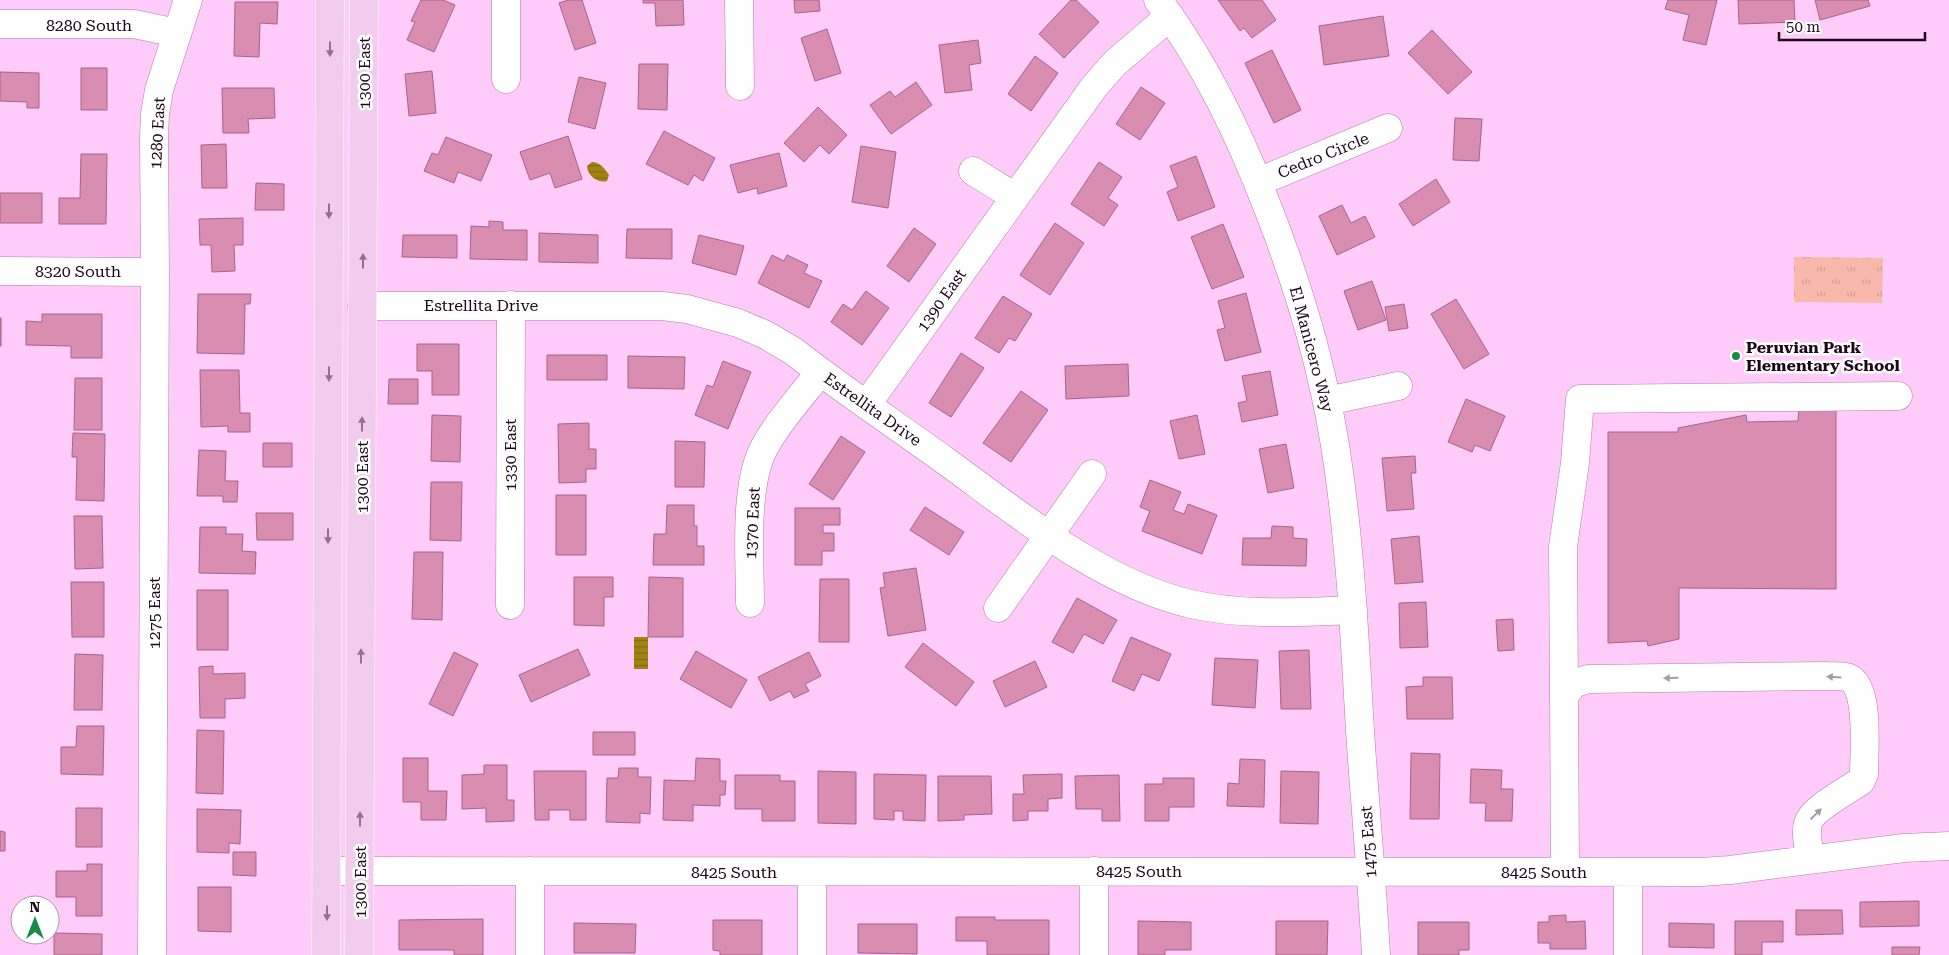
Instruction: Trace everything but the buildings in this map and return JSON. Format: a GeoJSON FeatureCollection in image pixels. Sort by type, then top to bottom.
{"type":"FeatureCollection","features":[{"type":"Feature","properties":{"kind":"main road","name":"1300 East"},"geometry":{"type":"LineString","coordinates":[[326,955],[330,0]]}},
{"type":"Feature","properties":{"kind":"main road","name":"1300 East"},"geometry":{"type":"LineString","coordinates":[[359,955],[364,0]]}},
{"type":"Feature","properties":{"kind":"street","name":"1280 East"},"geometry":{"type":"LineString","coordinates":[[155,272],[155,114],[164,72],[188,0]]}},
{"type":"Feature","properties":{"kind":"street"},"geometry":{"type":"LineString","coordinates":[[506,0],[506,79]]}},
{"type":"Feature","properties":{"kind":"street"},"geometry":{"type":"LineString","coordinates":[[739,0],[740,86]]}},
{"type":"Feature","properties":{"kind":"street","name":"El Manicero Way"},"geometry":{"type":"LineString","coordinates":[[1164,8],[1195,53],[1216,92],[1258,182],[1285,253],[1306,317],[1327,401],[1343,504],[1353,610],[1360,728]]}},
{"type":"Feature","properties":{"kind":"street","name":"1390 East"},"geometry":{"type":"LineString","coordinates":[[868,404],[1094,87],[1164,8]]}},
{"type":"Feature","properties":{"kind":"street","name":"8280 South"},"geometry":{"type":"LineString","coordinates":[[0,24],[134,24],[177,33]]}},
{"type":"Feature","properties":{"kind":"street","name":"Cedro Circle"},"geometry":{"type":"LineString","coordinates":[[1258,182],[1388,128]]}},
{"type":"Feature","properties":{"kind":"street"},"geometry":{"type":"LineString","coordinates":[[973,170],[1015,196]]}},
{"type":"Feature","properties":{"kind":"street","name":"8320 South"},"geometry":{"type":"LineString","coordinates":[[0,271],[155,272]]}},
{"type":"Feature","properties":{"kind":"street","name":"1275 East"},"geometry":{"type":"LineString","coordinates":[[152,955],[155,272]]}},
{"type":"Feature","properties":{"kind":"street","name":"Estrellita Drive"},"geometry":{"type":"LineString","coordinates":[[362,306],[637,304],[687,309],[738,323],[766,335],[793,351],[1049,534],[1110,574],[1149,592],[1191,604],[1235,611],[1353,610]]}},
{"type":"Feature","properties":{"kind":"street","name":"1330 East"},"geometry":{"type":"LineString","coordinates":[[510,605],[511,305]]}},
{"type":"Feature","properties":{"kind":"street","name":"1370 East"},"geometry":{"type":"LineString","coordinates":[[750,603],[750,512],[754,481],[762,453],[779,426],[820,372]]}},
{"type":"Feature","properties":{"kind":"street"},"geometry":{"type":"LineString","coordinates":[[1327,401],[1398,386]]}},
{"type":"Feature","properties":{"kind":"street"},"geometry":{"type":"LineString","coordinates":[[1564,872],[1563,546],[1575,463],[1580,399],[1898,396]]}},
{"type":"Feature","properties":{"kind":"street"},"geometry":{"type":"LineString","coordinates":[[998,608],[1092,474]]}},
{"type":"Feature","properties":{"kind":"street"},"geometry":{"type":"LineString","coordinates":[[1564,697],[1573,684],[1588,679],[1816,676],[1849,678],[1858,686],[1863,700],[1864,774],[1861,781],[1818,811],[1808,822],[1807,832],[1810,860]]}},
{"type":"Feature","properties":{"kind":"street","name":"1475 East"},"geometry":{"type":"LineString","coordinates":[[1360,728],[1376,955]]}},
{"type":"Feature","properties":{"kind":"street","name":"8425 South"},"geometry":{"type":"LineString","coordinates":[[327,871],[1628,872],[1730,870],[1904,848],[1949,846]]}},
{"type":"Feature","properties":{"kind":"street"},"geometry":{"type":"LineString","coordinates":[[530,871],[530,955]]}},
{"type":"Feature","properties":{"kind":"street"},"geometry":{"type":"LineString","coordinates":[[1094,871],[1094,955]]}},
{"type":"Feature","properties":{"kind":"street"},"geometry":{"type":"LineString","coordinates":[[812,872],[812,955]]}},
{"type":"Feature","properties":{"kind":"street"},"geometry":{"type":"LineString","coordinates":[[1628,872],[1628,955]]}},
{"type":"Feature","properties":{"kind":"green space"},"geometry":{"type":"Polygon","coordinates":[[[1794,257],[1883,258],[1882,303],[1794,302],[1794,257]]]}},
{"type":"Feature","properties":{"kind":"shaded area"},"geometry":{"type":"Polygon","coordinates":[[[592,162],[606,170],[609,175],[607,181],[597,180],[589,173],[587,166],[592,162]]]}},
{"type":"Feature","properties":{"kind":"shaded area"},"geometry":{"type":"Polygon","coordinates":[[[634,637],[648,637],[648,669],[634,669],[634,637]]]}},
{"type":"Feature","properties":{"kind":"place","name":"Peruvian Park Elementary School"},"geometry":{"type":"Point","coordinates":[1736,356]}}]}
